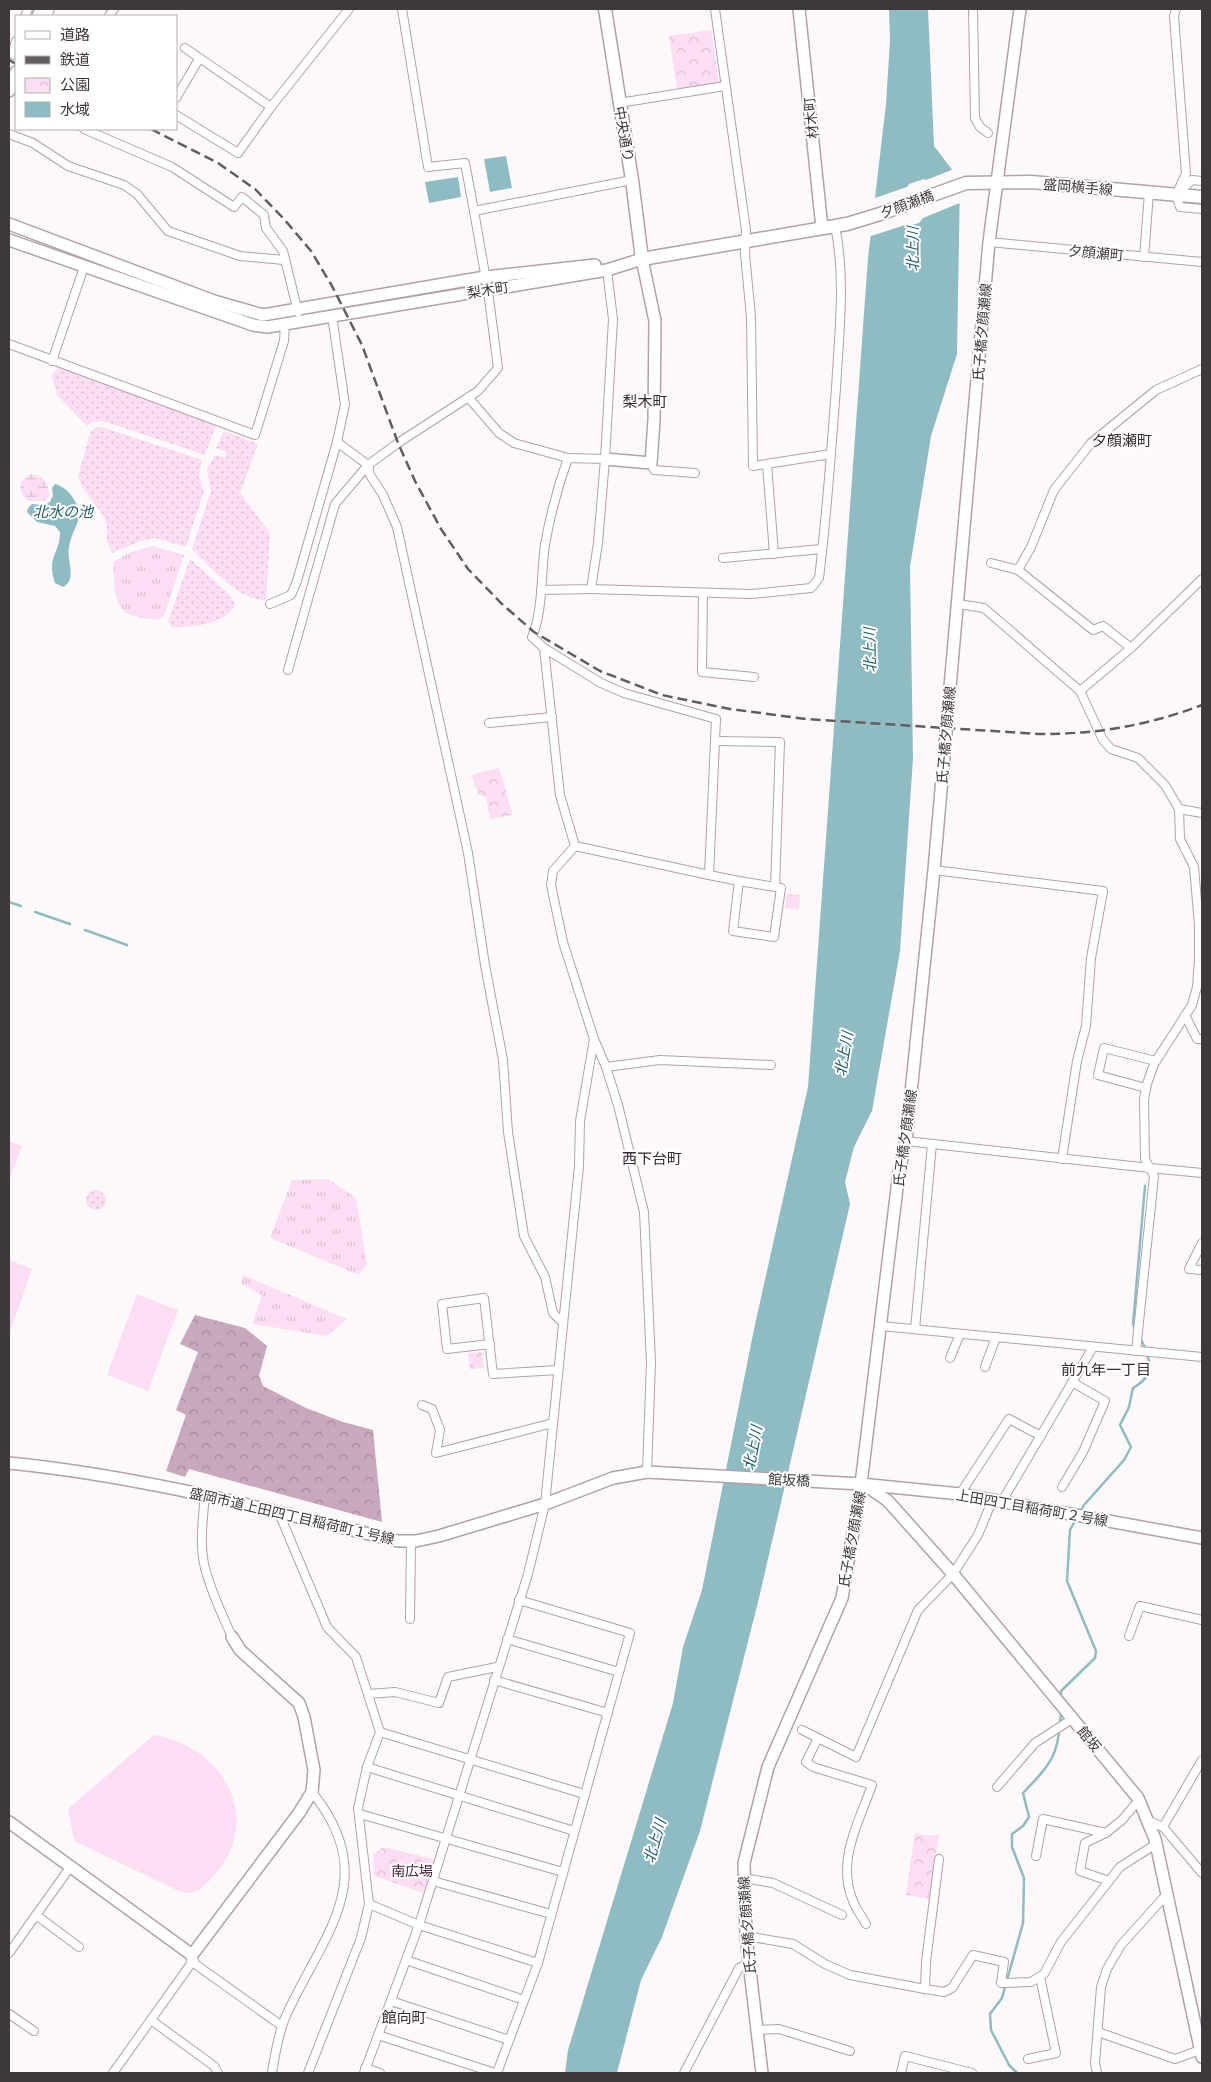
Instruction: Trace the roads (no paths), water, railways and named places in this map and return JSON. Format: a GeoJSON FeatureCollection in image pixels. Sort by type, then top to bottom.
{"type":"FeatureCollection","features":[{"type":"Feature","properties":{"kind":"main road","name":"中央通り"},"geometry":{"type":"LineString","coordinates":[[605,9],[632,180],[642,259]]}},
{"type":"Feature","properties":{"kind":"main road","name":"盛岡横手線"},"geometry":{"type":"LineString","coordinates":[[966,183],[1031,182],[1202,197]]}},
{"type":"Feature","properties":{"kind":"main road","name":"夕顔瀬橋"},"geometry":{"type":"LineString","coordinates":[[835,226],[880,214],[966,183]]}},
{"type":"Feature","properties":{"kind":"main road"},"geometry":{"type":"LineString","coordinates":[[642,259],[835,226]]}},
{"type":"Feature","properties":{"kind":"street"},"geometry":{"type":"LineString","coordinates":[[178,116],[238,154],[271,107],[349,9]]}},
{"type":"Feature","properties":{"kind":"street"},"geometry":{"type":"LineString","coordinates":[[288,670],[335,504],[368,465],[478,391],[498,368],[488,291],[465,163],[428,167],[402,9]]}},
{"type":"Feature","properties":{"kind":"street"},"geometry":{"type":"LineString","coordinates":[[715,9],[747,242],[745,254],[751,317],[753,466],[831,454]]}},
{"type":"Feature","properties":{"kind":"street","name":"材木町"},"geometry":{"type":"LineString","coordinates":[[799,9],[835,226]]}},
{"type":"Feature","properties":{"kind":"street"},"geometry":{"type":"LineString","coordinates":[[973,9],[975,118],[980,128],[988,133]]}},
{"type":"Feature","properties":{"kind":"street","name":"氏子橋夕顔瀬線"},"geometry":{"type":"LineString","coordinates":[[762,2073],[746,1936],[743,1878],[748,1846],[768,1767],[842,1598],[861,1484],[899,1172],[906,1141],[934,870],[989,242],[1012,81],[1020,9]]}},
{"type":"Feature","properties":{"kind":"street"},"geometry":{"type":"LineString","coordinates":[[1176,9],[1174,16],[1186,174],[1180,207],[1202,209]]}},
{"type":"Feature","properties":{"kind":"street"},"geometry":{"type":"LineString","coordinates":[[15,44],[12,54],[15,56]]}},
{"type":"Feature","properties":{"kind":"street"},"geometry":{"type":"LineString","coordinates":[[185,48],[271,107]]}},
{"type":"Feature","properties":{"kind":"street"},"geometry":{"type":"LineString","coordinates":[[178,95],[199,59]]}},
{"type":"Feature","properties":{"kind":"street"},"geometry":{"type":"LineString","coordinates":[[9,91],[15,75]]}},
{"type":"Feature","properties":{"kind":"street"},"geometry":{"type":"LineString","coordinates":[[619,103],[725,86]]}},
{"type":"Feature","properties":{"kind":"street"},"geometry":{"type":"LineString","coordinates":[[86,130],[172,167],[234,207],[242,197],[264,215],[266,228],[283,251],[300,321]]}},
{"type":"Feature","properties":{"kind":"street"},"geometry":{"type":"LineString","coordinates":[[9,134],[33,143],[68,166],[124,185],[137,194],[168,231],[240,256],[284,260]]}},
{"type":"Feature","properties":{"kind":"street"},"geometry":{"type":"LineString","coordinates":[[474,210],[632,180]]}},
{"type":"Feature","properties":{"kind":"street"},"geometry":{"type":"LineString","coordinates":[[1182,195],[1192,180],[1202,180]]}},
{"type":"Feature","properties":{"kind":"street"},"geometry":{"type":"LineString","coordinates":[[1144,257],[1149,193]]}},
{"type":"Feature","properties":{"kind":"street"},"geometry":{"type":"LineString","coordinates":[[9,224],[252,314],[263,316],[485,277],[642,259],[655,321],[654,420],[651,463],[654,470],[695,473]]}},
{"type":"Feature","properties":{"kind":"street"},"geometry":{"type":"LineString","coordinates":[[541,590],[592,589],[751,594],[811,588],[819,578],[831,454],[841,316],[839,242],[835,226]]}},
{"type":"Feature","properties":{"kind":"street","name":"梨木町"},"geometry":{"type":"LineString","coordinates":[[9,240],[253,325],[267,327],[607,270],[642,259]]}},
{"type":"Feature","properties":{"kind":"street","name":"夕顔瀬町"},"geometry":{"type":"LineString","coordinates":[[989,242],[1202,262]]}},
{"type":"Feature","properties":{"kind":"street"},"geometry":{"type":"LineString","coordinates":[[52,361],[84,267]]}},
{"type":"Feature","properties":{"kind":"street"},"geometry":{"type":"LineString","coordinates":[[592,589],[598,542],[613,319],[607,270]]}},
{"type":"Feature","properties":{"kind":"street"},"geometry":{"type":"LineString","coordinates":[[270,604],[290,595],[297,581],[337,442],[345,404],[332,316]]}},
{"type":"Feature","properties":{"kind":"street"},"geometry":{"type":"LineString","coordinates":[[9,344],[255,435],[284,341],[285,324]]}},
{"type":"Feature","properties":{"kind":"street"},"geometry":{"type":"LineString","coordinates":[[1018,570],[1031,547],[1054,490],[1092,443],[1156,390],[1202,369]]}},
{"type":"Feature","properties":{"kind":"street"},"geometry":{"type":"LineString","coordinates":[[468,397],[499,433],[514,443],[568,458],[651,463]]}},
{"type":"Feature","properties":{"kind":"street"},"geometry":{"type":"LineString","coordinates":[[337,442],[368,465],[370,475],[383,495],[397,526],[468,853],[485,964],[503,1060],[508,1132],[524,1236],[545,1277],[553,1313],[563,1324]]}},
{"type":"Feature","properties":{"kind":"street"},"geometry":{"type":"LineString","coordinates":[[568,458],[561,477],[545,544],[541,590],[532,637],[544,648],[601,683],[624,693],[716,719],[709,874]]}},
{"type":"Feature","properties":{"kind":"street"},"geometry":{"type":"LineString","coordinates":[[767,464],[774,554]]}},
{"type":"Feature","properties":{"kind":"street"},"geometry":{"type":"LineString","coordinates":[[723,558],[822,549]]}},
{"type":"Feature","properties":{"kind":"street"},"geometry":{"type":"LineString","coordinates":[[991,563],[1018,570],[1093,630],[1103,626],[1131,648]]}},
{"type":"Feature","properties":{"kind":"street"},"geometry":{"type":"LineString","coordinates":[[1080,691],[1131,648],[1202,579]]}},
{"type":"Feature","properties":{"kind":"street"},"geometry":{"type":"LineString","coordinates":[[703,593],[702,672],[754,677]]}},
{"type":"Feature","properties":{"kind":"street"},"geometry":{"type":"LineString","coordinates":[[958,604],[984,608],[1080,691],[1103,740],[1111,749],[1138,758],[1165,785],[1179,809],[1180,839],[1194,867],[1199,925],[1197,987],[1192,1005],[1156,1061],[1144,1099],[1145,1159],[1154,1176],[1136,1351]]}},
{"type":"Feature","properties":{"kind":"street"},"geometry":{"type":"LineString","coordinates":[[544,648],[560,795],[575,846]]}},
{"type":"Feature","properties":{"kind":"street"},"geometry":{"type":"LineString","coordinates":[[489,723],[552,717]]}},
{"type":"Feature","properties":{"kind":"street"},"geometry":{"type":"LineString","coordinates":[[716,741],[780,742],[775,887]]}},
{"type":"Feature","properties":{"kind":"street"},"geometry":{"type":"LineString","coordinates":[[1179,809],[1202,813]]}},
{"type":"Feature","properties":{"kind":"street"},"geometry":{"type":"LineString","coordinates":[[575,846],[739,881],[781,888],[774,937],[733,931],[739,881]]}},
{"type":"Feature","properties":{"kind":"street"},"geometry":{"type":"LineString","coordinates":[[575,846],[553,871],[552,885],[563,942],[594,1039],[606,1067],[618,1105],[644,1212],[651,1362],[647,1472]]}},
{"type":"Feature","properties":{"kind":"street"},"geometry":{"type":"LineString","coordinates":[[934,870],[1103,891],[1091,958],[1086,1026],[1077,1061],[1062,1158]]}},
{"type":"Feature","properties":{"kind":"street"},"geometry":{"type":"LineString","coordinates":[[1185,1015],[1197,1040],[1202,1039]]}},
{"type":"Feature","properties":{"kind":"street"},"geometry":{"type":"LineString","coordinates":[[380,2073],[365,2071],[419,1925],[518,1600],[528,1574],[545,1504],[579,1166],[580,1121],[594,1039]]}},
{"type":"Feature","properties":{"kind":"street"},"geometry":{"type":"LineString","coordinates":[[1146,1088],[1098,1076],[1104,1048],[1156,1061]]}},
{"type":"Feature","properties":{"kind":"street"},"geometry":{"type":"LineString","coordinates":[[606,1067],[660,1060],[771,1065]]}},
{"type":"Feature","properties":{"kind":"street"},"geometry":{"type":"LineString","coordinates":[[906,1141],[1202,1173]]}},
{"type":"Feature","properties":{"kind":"street"},"geometry":{"type":"LineString","coordinates":[[915,1329],[932,1144]]}},
{"type":"Feature","properties":{"kind":"street"},"geometry":{"type":"LineString","coordinates":[[1202,1243],[1190,1269],[1202,1270]]}},
{"type":"Feature","properties":{"kind":"street"},"geometry":{"type":"LineString","coordinates":[[490,1344],[447,1349],[442,1304],[484,1298],[494,1374],[558,1370]]}},
{"type":"Feature","properties":{"kind":"street"},"geometry":{"type":"LineString","coordinates":[[881,1326],[1202,1357]]}},
{"type":"Feature","properties":{"kind":"street"},"geometry":{"type":"LineString","coordinates":[[950,1358],[960,1334]]}},
{"type":"Feature","properties":{"kind":"street"},"geometry":{"type":"LineString","coordinates":[[985,1367],[996,1337]]}},
{"type":"Feature","properties":{"kind":"street"},"geometry":{"type":"LineString","coordinates":[[802,1730],[856,1758],[918,1610],[953,1574],[1040,1436],[1093,1347]]}},
{"type":"Feature","properties":{"kind":"street"},"geometry":{"type":"LineString","coordinates":[[1062,1488],[1083,1452],[1105,1401],[1072,1382]]}},
{"type":"Feature","properties":{"kind":"street"},"geometry":{"type":"LineString","coordinates":[[422,1405],[432,1409],[440,1430],[436,1453],[553,1423]]}},
{"type":"Feature","properties":{"kind":"street"},"geometry":{"type":"LineString","coordinates":[[960,1494],[1009,1419],[1040,1436]]}},
{"type":"Feature","properties":{"kind":"street","name":"盛岡市道上田四丁目稲荷町１号線"},"geometry":{"type":"LineString","coordinates":[[9,1463],[42,1466],[205,1494],[398,1541],[411,1541],[439,1536],[545,1504],[613,1478],[647,1472],[687,1474]]}},
{"type":"Feature","properties":{"kind":"street","name":"館坂橋"},"geometry":{"type":"LineString","coordinates":[[687,1474],[861,1484]]}},
{"type":"Feature","properties":{"kind":"street","name":"上田四丁目稲荷町２号線"},"geometry":{"type":"LineString","coordinates":[[861,1484],[960,1494],[1202,1538]]}},
{"type":"Feature","properties":{"kind":"street","name":"館坂"},"geometry":{"type":"LineString","coordinates":[[861,1484],[873,1489],[888,1501],[953,1574],[1139,1800],[1156,1844],[1201,2054]]}},
{"type":"Feature","properties":{"kind":"street"},"geometry":{"type":"LineString","coordinates":[[112,2073],[190,1965],[192,1955],[299,1813],[312,1792],[314,1770],[304,1717],[298,1703],[240,1650],[232,1637],[216,1599],[205,1566],[202,1527],[205,1494]]}},
{"type":"Feature","properties":{"kind":"street"},"geometry":{"type":"LineString","coordinates":[[279,1513],[322,1618],[327,1627],[356,1657],[380,1732],[367,1767],[358,1808],[369,1904],[361,1938],[308,2073]]}},
{"type":"Feature","properties":{"kind":"street"},"geometry":{"type":"LineString","coordinates":[[410,1619],[411,1541]]}},
{"type":"Feature","properties":{"kind":"street"},"geometry":{"type":"LineString","coordinates":[[378,2035],[496,2073],[538,1963],[630,1634],[518,1600]]}},
{"type":"Feature","properties":{"kind":"street"},"geometry":{"type":"LineString","coordinates":[[1129,1636],[1140,1606],[1202,1620]]}},
{"type":"Feature","properties":{"kind":"street"},"geometry":{"type":"LineString","coordinates":[[507,1639],[619,1672]]}},
{"type":"Feature","properties":{"kind":"street"},"geometry":{"type":"LineString","coordinates":[[368,1694],[394,1692],[438,1703],[448,1677],[498,1667]]}},
{"type":"Feature","properties":{"kind":"street"},"geometry":{"type":"LineString","coordinates":[[494,1680],[608,1713]]}},
{"type":"Feature","properties":{"kind":"street"},"geometry":{"type":"LineString","coordinates":[[997,1787],[1035,1743],[1069,1715]]}},
{"type":"Feature","properties":{"kind":"street"},"geometry":{"type":"LineString","coordinates":[[380,1732],[584,1794]]}},
{"type":"Feature","properties":{"kind":"street"},"geometry":{"type":"LineString","coordinates":[[818,1738],[806,1762],[813,1767],[872,1785],[847,1854],[846,1877],[852,1900],[866,1924]]}},
{"type":"Feature","properties":{"kind":"street"},"geometry":{"type":"LineString","coordinates":[[1163,1826],[1202,1760]]}},
{"type":"Feature","properties":{"kind":"street"},"geometry":{"type":"LineString","coordinates":[[367,1767],[574,1831]]}},
{"type":"Feature","properties":{"kind":"street"},"geometry":{"type":"LineString","coordinates":[[272,2073],[282,2026],[330,1932],[342,1897],[345,1871],[341,1841],[312,1792]]}},
{"type":"Feature","properties":{"kind":"street"},"geometry":{"type":"LineString","coordinates":[[1109,1881],[1080,1871],[1085,1843],[1106,1833],[1122,1820],[1139,1800]]}},
{"type":"Feature","properties":{"kind":"street"},"geometry":{"type":"LineString","coordinates":[[360,1814],[563,1872]]}},
{"type":"Feature","properties":{"kind":"street"},"geometry":{"type":"LineString","coordinates":[[1036,1856],[1043,1819],[1106,1833]]}},
{"type":"Feature","properties":{"kind":"street"},"geometry":{"type":"LineString","coordinates":[[1147,1820],[1163,1826],[1202,1873]]}},
{"type":"Feature","properties":{"kind":"street"},"geometry":{"type":"LineString","coordinates":[[9,1822],[192,1955],[195,1964],[282,2026]]}},
{"type":"Feature","properties":{"kind":"street"},"geometry":{"type":"LineString","coordinates":[[746,1936],[792,1944],[825,1964],[850,1975],[925,1990],[944,1992],[952,1988],[973,1955],[1004,1962],[1001,1983],[1030,1982],[1044,1974],[1062,1942],[1120,1867],[1156,1844]]}},
{"type":"Feature","properties":{"kind":"street"},"geometry":{"type":"LineString","coordinates":[[925,1990],[926,1962],[939,1859]]}},
{"type":"Feature","properties":{"kind":"street"},"geometry":{"type":"LineString","coordinates":[[9,1953],[71,1866]]}},
{"type":"Feature","properties":{"kind":"street"},"geometry":{"type":"LineString","coordinates":[[743,1878],[773,1883],[842,1915]]}},
{"type":"Feature","properties":{"kind":"street"},"geometry":{"type":"LineString","coordinates":[[432,1881],[551,1914]]}},
{"type":"Feature","properties":{"kind":"street"},"geometry":{"type":"LineString","coordinates":[[1097,2073],[1095,2063],[1101,1987],[1120,1945],[1166,1895]]}},
{"type":"Feature","properties":{"kind":"street"},"geometry":{"type":"LineString","coordinates":[[369,1904],[419,1925],[538,1963]]}},
{"type":"Feature","properties":{"kind":"street"},"geometry":{"type":"LineString","coordinates":[[36,1915],[79,1947]]}},
{"type":"Feature","properties":{"kind":"street"},"geometry":{"type":"LineString","coordinates":[[406,1960],[524,2000]]}},
{"type":"Feature","properties":{"kind":"street"},"geometry":{"type":"LineString","coordinates":[[684,2073],[739,1968],[749,1963]]}},
{"type":"Feature","properties":{"kind":"street"},"geometry":{"type":"LineString","coordinates":[[1028,2059],[1056,2053],[1040,1977]]}},
{"type":"Feature","properties":{"kind":"street"},"geometry":{"type":"LineString","coordinates":[[391,2001],[509,2040]]}},
{"type":"Feature","properties":{"kind":"street"},"geometry":{"type":"LineString","coordinates":[[9,2014],[34,2031]]}},
{"type":"Feature","properties":{"kind":"street"},"geometry":{"type":"LineString","coordinates":[[151,2020],[214,2066],[218,2073]]}},
{"type":"Feature","properties":{"kind":"street"},"geometry":{"type":"LineString","coordinates":[[757,2030],[779,2029],[850,2051]]}},
{"type":"Feature","properties":{"kind":"street"},"geometry":{"type":"LineString","coordinates":[[1098,2032],[1175,2059],[1201,2054]]}},
{"type":"Feature","properties":{"kind":"street"},"geometry":{"type":"LineString","coordinates":[[901,2073],[905,2056],[972,2073]]}},
{"type":"Feature","properties":{"kind":"water","name":"北上川"},"geometry":{"type":"Polygon","coordinates":[[[889,9],[928,9],[934,146],[960,180],[957,354],[931,436],[910,567],[913,758],[900,951],[872,1111],[854,1147],[845,1182],[850,1204],[759,1598],[700,1831],[662,1937],[641,1980],[617,2073],[565,2073],[568,2050],[673,1703],[683,1647],[702,1590],[754,1329],[808,1087],[868,258],[886,104],[890,41],[889,9]]]}},
{"type":"Feature","properties":{"kind":"water"},"geometry":{"type":"Polygon","coordinates":[[[506,156],[512,188],[490,192],[484,159],[506,156]]]}},
{"type":"Feature","properties":{"kind":"water"},"geometry":{"type":"Polygon","coordinates":[[[458,177],[461,197],[429,203],[425,182],[458,177]]]}},
{"type":"Feature","properties":{"kind":"water","name":"北水の池"},"geometry":{"type":"Polygon","coordinates":[[[55,484],[64,488],[71,495],[76,503],[79,515],[68,552],[70,579],[63,587],[55,583],[52,567],[60,532],[55,526],[37,522],[27,512],[32,504],[43,505],[50,502],[53,495],[52,488],[55,484]]]}},
{"type":"Feature","properties":{"kind":"waterway"},"geometry":{"type":"LineString","coordinates":[[9,902],[21,906]]}},
{"type":"Feature","properties":{"kind":"waterway"},"geometry":{"type":"LineString","coordinates":[[35,912],[70,924]]}},
{"type":"Feature","properties":{"kind":"waterway"},"geometry":{"type":"LineString","coordinates":[[85,930],[127,945]]}},
{"type":"Feature","properties":{"kind":"waterway"},"geometry":{"type":"LineString","coordinates":[[1135,1329],[1133,1324],[1145,1186]]}},
{"type":"Feature","properties":{"kind":"waterway"},"geometry":{"type":"LineString","coordinates":[[1140,1338],[1146,1349]]}},
{"type":"Feature","properties":{"kind":"waterway"},"geometry":{"type":"LineString","coordinates":[[1080,1512],[1124,1460],[1131,1447],[1120,1425],[1129,1407],[1133,1388],[1142,1382],[1148,1374],[1149,1360],[1147,1354]]}},
{"type":"Feature","properties":{"kind":"waterway"},"geometry":{"type":"LineString","coordinates":[[1061,1698],[1061,1691],[1095,1658],[1096,1651],[1067,1581],[1070,1530],[1076,1519]]}},
{"type":"Feature","properties":{"kind":"waterway"},"geometry":{"type":"LineString","coordinates":[[1017,2073],[1009,2065],[991,2030],[990,2014],[1002,1998],[1023,1923],[1024,1878],[1012,1847],[1012,1834],[1023,1826],[1029,1817],[1023,1793],[1048,1765],[1053,1756],[1058,1738],[1061,1711]]}},
{"type":"Feature","properties":{"kind":"railway"},"geometry":{"type":"LineString","coordinates":[[9,60],[15,63]]}},
{"type":"Feature","properties":{"kind":"railway"},"geometry":{"type":"LineString","coordinates":[[153,130],[218,163],[255,189],[311,251],[332,286],[362,345],[398,443],[415,481],[441,529],[468,569],[502,604],[534,632],[600,671],[662,695],[730,709],[806,719],[1039,734],[1061,734],[1122,727],[1161,718],[1202,705]]}},
{"type":"Feature","properties":{"kind":"district","name":"梨木町"},"geometry":{"type":"Point","coordinates":[645,402]}},
{"type":"Feature","properties":{"kind":"district","name":"夕顔瀬町"},"geometry":{"type":"Point","coordinates":[1122,441]}},
{"type":"Feature","properties":{"kind":"district","name":"西下台町"},"geometry":{"type":"Point","coordinates":[652,1159]}},
{"type":"Feature","properties":{"kind":"district","name":"前九年一丁目"},"geometry":{"type":"Point","coordinates":[1106,1370]}},
{"type":"Feature","properties":{"kind":"district","name":"館向町"},"geometry":{"type":"Point","coordinates":[404,2018]}},
{"type":"Feature","properties":{"kind":"park label","name":"南広場"},"geometry":{"type":"Point","coordinates":[412,1871]}}]}
